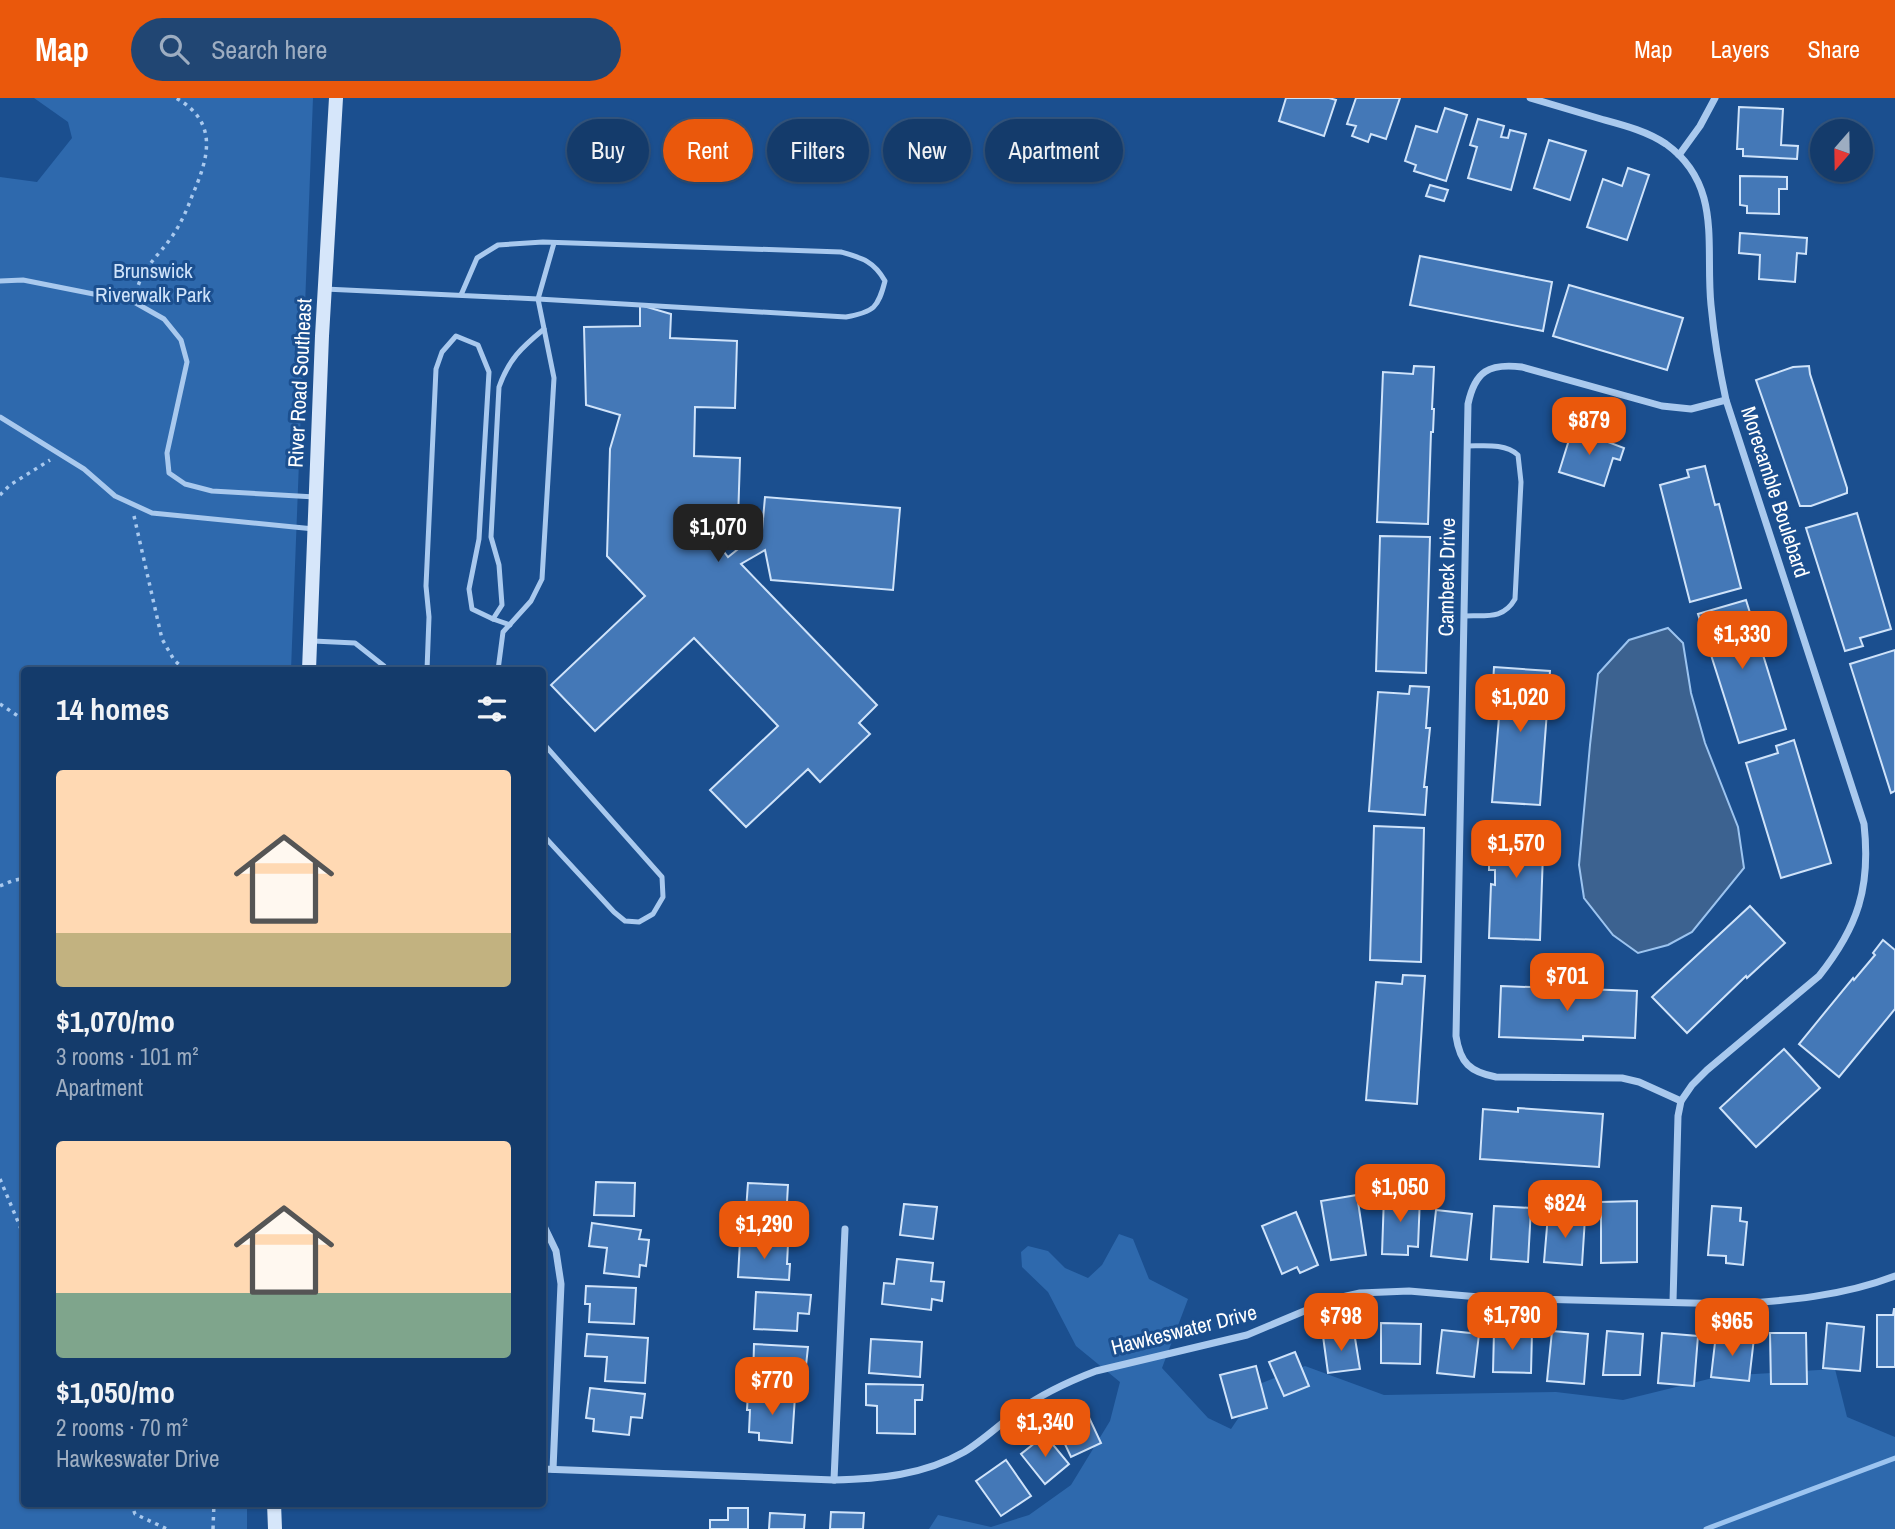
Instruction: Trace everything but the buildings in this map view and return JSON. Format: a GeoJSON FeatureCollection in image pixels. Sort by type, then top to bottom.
{"type":"FeatureCollection","features":[{"type":"Feature","properties":{"kind":"main road","name":"River Road Southeast"},"geometry":{"type":"LineString","coordinates":[[309,667],[336,98]]}},
{"type":"Feature","properties":{"kind":"main road"},"geometry":{"type":"LineString","coordinates":[[274,1507],[275,1529]]}},
{"type":"Feature","properties":{"kind":"street","name":"Morecamble Boulebard"},"geometry":{"type":"LineString","coordinates":[[1530,98],[1645,133],[1679,155],[1697,181],[1708,211],[1711,306],[1718,364],[1726,400],[1864,824],[1867,849],[1862,897],[1845,941],[1819,976],[1707,1070],[1681,1101]]}},
{"type":"Feature","properties":{"kind":"street"},"geometry":{"type":"LineString","coordinates":[[1679,155],[1700,126],[1715,98]]}},
{"type":"Feature","properties":{"kind":"street","name":"Cambeck Drive"},"geometry":{"type":"LineString","coordinates":[[1681,1101],[1639,1082],[1622,1078],[1496,1077],[1481,1074],[1467,1065],[1458,1052],[1456,1036],[1468,404],[1471,390],[1480,376],[1492,368],[1504,365],[1522,367],[1662,407],[1691,408],[1726,400]]}},
{"type":"Feature","properties":{"kind":"street"},"geometry":{"type":"LineString","coordinates":[[1673,1302],[1676,1132],[1681,1101]]}},
{"type":"Feature","properties":{"kind":"street"},"geometry":{"type":"LineString","coordinates":[[834,1480],[845,1228]]}},
{"type":"Feature","properties":{"kind":"street"},"geometry":{"type":"LineString","coordinates":[[546,1230],[556,1251],[561,1284],[553,1469]]}},
{"type":"Feature","properties":{"kind":"street","name":"Hawkeswater Drive"},"geometry":{"type":"LineString","coordinates":[[546,1469],[834,1480],[898,1476],[944,1462],[963,1452],[1034,1401],[1073,1380],[1096,1371],[1247,1335],[1333,1300],[1360,1293],[1409,1291],[1481,1298],[1731,1304],[1785,1300],[1863,1287],[1895,1276]]}},
{"type":"Feature","properties":{"kind":"lane"},"geometry":{"type":"LineString","coordinates":[[325,289],[846,317],[868,313],[880,299],[885,281],[879,270],[865,259],[841,252],[554,243],[498,245],[477,258],[461,295]]}},
{"type":"Feature","properties":{"kind":"lane"},"geometry":{"type":"LineString","coordinates":[[498,667],[503,632],[531,601],[542,579],[554,378],[538,299],[554,243]]}},
{"type":"Feature","properties":{"kind":"lane"},"geometry":{"type":"LineString","coordinates":[[0,281],[23,280],[134,302],[163,320],[181,340],[187,362],[167,453],[169,472],[185,484],[212,491],[316,497]]}},
{"type":"Feature","properties":{"kind":"lane"},"geometry":{"type":"LineString","coordinates":[[493,619],[502,605],[499,565],[491,537],[499,387],[506,368],[519,349],[544,329]]}},
{"type":"Feature","properties":{"kind":"lane"},"geometry":{"type":"LineString","coordinates":[[427,667],[429,617],[426,586],[436,369],[442,352],[456,336],[478,345],[489,372],[479,539],[469,589],[472,608],[510,625]]}},
{"type":"Feature","properties":{"kind":"lane"},"geometry":{"type":"LineString","coordinates":[[0,417],[84,469],[115,496],[152,513],[314,529]]}},
{"type":"Feature","properties":{"kind":"lane"},"geometry":{"type":"LineString","coordinates":[[1465,616],[1501,615],[1510,608],[1515,599],[1521,482],[1518,455],[1511,449],[1466,446]]}},
{"type":"Feature","properties":{"kind":"lane"},"geometry":{"type":"LineString","coordinates":[[310,641],[355,643],[384,667]]}},
{"type":"Feature","properties":{"kind":"lane"},"geometry":{"type":"LineString","coordinates":[[546,746],[662,877],[663,897],[653,914],[639,922],[625,921],[546,838]]}},
{"type":"Feature","properties":{"kind":"path"},"geometry":{"type":"LineString","coordinates":[[134,302],[139,279],[178,227],[203,170],[208,144],[201,120],[176,98]]}},
{"type":"Feature","properties":{"kind":"path"},"geometry":{"type":"LineString","coordinates":[[0,495],[10,485],[59,454]]}},
{"type":"Feature","properties":{"kind":"path"},"geometry":{"type":"LineString","coordinates":[[131,503],[162,639],[174,660],[182,667]]}},
{"type":"Feature","properties":{"kind":"path"},"geometry":{"type":"LineString","coordinates":[[0,704],[21,718]]}},
{"type":"Feature","properties":{"kind":"path"},"geometry":{"type":"LineString","coordinates":[[0,886],[21,879]]}},
{"type":"Feature","properties":{"kind":"path"},"geometry":{"type":"LineString","coordinates":[[0,1179],[21,1229]]}},
{"type":"Feature","properties":{"kind":"path"},"geometry":{"type":"LineString","coordinates":[[132,1507],[135,1514],[167,1529]]}},
{"type":"Feature","properties":{"kind":"path"},"geometry":{"type":"LineString","coordinates":[[213,1529],[214,1507]]}},
{"type":"Feature","properties":{"kind":"green space","name":"Brunswick Riverwalk Park"},"geometry":{"type":"Polygon","coordinates":[[[34,98],[313,98],[291,667],[21,667],[21,1507],[247,1507],[247,1529],[0,1529],[0,177],[37,182],[72,138],[68,122],[34,98]]]}},
{"type":"Feature","properties":{"kind":"green space"},"geometry":{"type":"Polygon","coordinates":[[[1119,1234],[1133,1239],[1149,1279],[1188,1299],[1162,1368],[1208,1418],[1231,1429],[1262,1383],[1305,1366],[1384,1395],[1556,1392],[1623,1400],[1721,1376],[1835,1369],[1847,1417],[1895,1437],[1895,1529],[929,1529],[938,1515],[991,1527],[1029,1515],[1071,1485],[1110,1421],[1120,1382],[1076,1346],[1048,1292],[1022,1267],[1021,1252],[1028,1246],[1048,1251],[1065,1268],[1088,1278],[1102,1265],[1119,1234]]]}},
{"type":"Feature","properties":{"kind":"shaded area"},"geometry":{"type":"Polygon","coordinates":[[[1668,628],[1683,643],[1691,693],[1705,743],[1738,827],[1744,868],[1692,932],[1668,945],[1638,953],[1613,935],[1584,898],[1579,865],[1590,745],[1598,674],[1629,640],[1668,628]]]}},
{"type":"Feature","properties":{"kind":"waterway"},"geometry":{"type":"LineString","coordinates":[[1706,1529],[1895,1458]]}}]}
